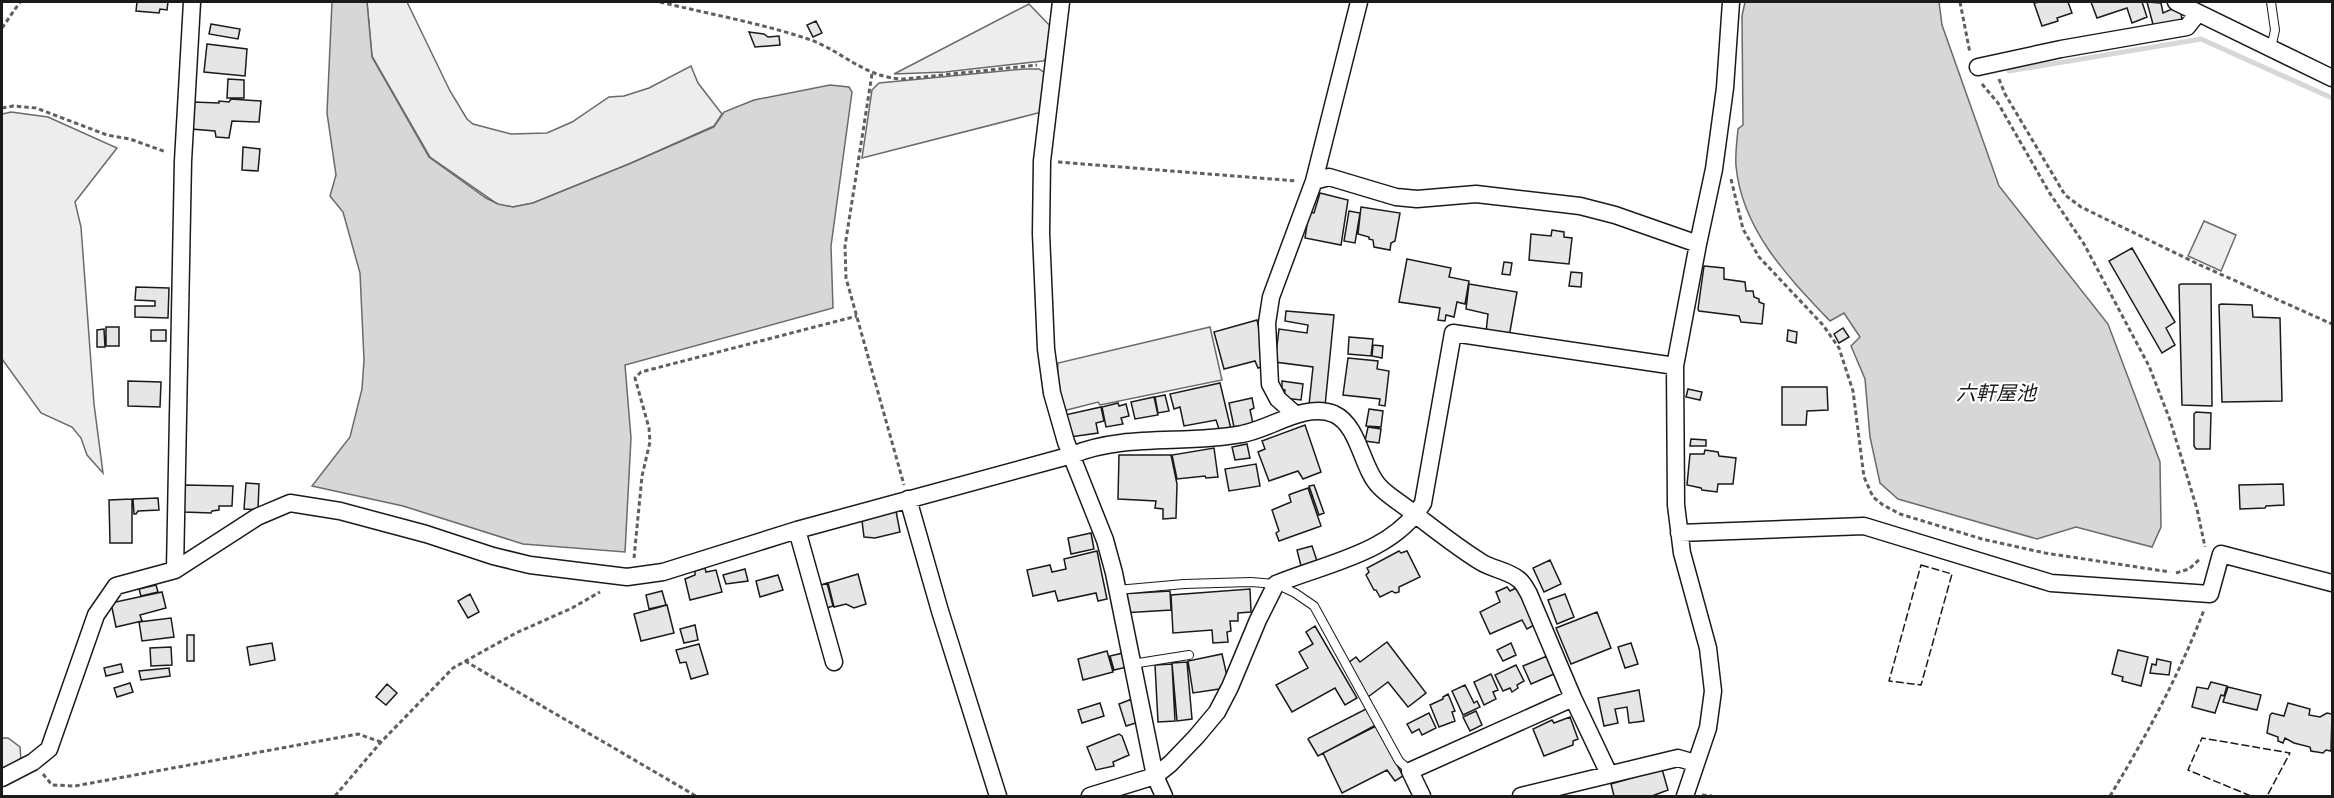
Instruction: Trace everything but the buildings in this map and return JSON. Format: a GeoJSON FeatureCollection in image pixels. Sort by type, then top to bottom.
{"type":"FeatureCollection","features":[{"type":"Feature","properties":{"kind":"street"},"geometry":{"type":"LineString","coordinates":[[175,570],[183,158],[192,2]]}},
{"type":"Feature","properties":{"kind":"street"},"geometry":{"type":"LineString","coordinates":[[1061,2],[1042,161],[1041,233],[1046,349],[1052,393],[1066,442],[1105,540],[1155,776],[1164,796]]}},
{"type":"Feature","properties":{"kind":"street"},"geometry":{"type":"LineString","coordinates":[[1295,414],[1278,399],[1270,384],[1267,323],[1271,297],[1314,181],[1359,2]]}},
{"type":"Feature","properties":{"kind":"street"},"geometry":{"type":"LineString","coordinates":[[1685,796],[1708,728],[1713,691],[1708,648],[1682,554],[1679,533],[1676,506],[1675,366],[1714,170],[1725,88],[1731,2]]}},
{"type":"Feature","properties":{"kind":"street"},"geometry":{"type":"LineString","coordinates":[[2176,2],[2332,78]]}},
{"type":"Feature","properties":{"kind":"street"},"geometry":{"type":"LineString","coordinates":[[1976,68],[2187,27],[2198,13]]}},
{"type":"Feature","properties":{"kind":"street"},"geometry":{"type":"LineString","coordinates":[[1314,181],[1329,177],[1396,197],[1417,199],[1476,194],[1580,206],[1615,215],[1698,244]]}},
{"type":"Feature","properties":{"kind":"street"},"geometry":{"type":"LineString","coordinates":[[1090,796],[1155,776],[1170,764],[1217,712],[1276,584],[1367,550],[1406,527],[1416,515],[1423,503],[1453,333],[1675,366]]}},
{"type":"Feature","properties":{"kind":"street"},"geometry":{"type":"LineString","coordinates":[[2,778],[33,762],[49,749],[96,615],[116,586],[175,570],[257,517],[290,503],[340,511],[530,565],[627,577],[663,572],[797,530],[1072,454],[1100,444],[1231,436],[1253,432],[1295,414],[1308,411],[1334,414],[1351,432],[1378,485],[1484,564],[1518,579],[1529,594],[1573,698],[1609,774]]}},
{"type":"Feature","properties":{"kind":"street"},"geometry":{"type":"LineString","coordinates":[[908,499],[940,611],[998,796]]}},
{"type":"Feature","properties":{"kind":"street"},"geometry":{"type":"LineString","coordinates":[[1679,533],[1864,526],[2051,583],[2210,594],[2221,555],[2332,583]]}},
{"type":"Feature","properties":{"kind":"street"},"geometry":{"type":"LineString","coordinates":[[797,530],[834,663]]}},
{"type":"Feature","properties":{"kind":"street"},"geometry":{"type":"LineString","coordinates":[[1422,796],[1410,771],[1573,698]]}},
{"type":"Feature","properties":{"kind":"street"},"geometry":{"type":"LineString","coordinates":[[1521,796],[1678,758],[1695,763]]}},
{"type":"Feature","properties":{"kind":"lane"},"geometry":{"type":"LineString","coordinates":[[2271,2],[2275,30],[2271,48]]}},
{"type":"Feature","properties":{"kind":"lane"},"geometry":{"type":"LineString","coordinates":[[1117,590],[1251,582],[1276,584],[1295,593],[1314,606],[1399,761],[1410,771]]}},
{"type":"Feature","properties":{"kind":"lane"},"geometry":{"type":"LineString","coordinates":[[1132,664],[1189,655]]}},
{"type":"Feature","properties":{"kind":"path"},"geometry":{"type":"LineString","coordinates":[[2,28],[20,2]]}},
{"type":"Feature","properties":{"kind":"path"},"geometry":{"type":"LineString","coordinates":[[660,2],[810,40],[872,74],[888,79],[1054,64]]}},
{"type":"Feature","properties":{"kind":"path"},"geometry":{"type":"LineString","coordinates":[[1730,174],[1743,229],[1759,257],[1823,325],[1839,348],[1853,391],[1863,477],[1873,497],[1883,506],[1900,514],[1982,538],[2045,553],[2176,573],[2183,572],[2202,557],[2205,541],[2170,420],[2149,366],[2084,244],[2049,192],[1976,68],[1960,2]]}},
{"type":"Feature","properties":{"kind":"path"},"geometry":{"type":"LineString","coordinates":[[1999,62],[1998,77],[2005,93],[2065,195],[2081,207],[2200,265],[2332,324]]}},
{"type":"Feature","properties":{"kind":"path"},"geometry":{"type":"LineString","coordinates":[[872,74],[845,246],[846,278],[908,499]]}},
{"type":"Feature","properties":{"kind":"path"},"geometry":{"type":"LineString","coordinates":[[2,108],[13,106],[36,108],[107,135],[130,139],[183,158]]}},
{"type":"Feature","properties":{"kind":"path"},"geometry":{"type":"LineString","coordinates":[[1042,161],[1314,181]]}},
{"type":"Feature","properties":{"kind":"path"},"geometry":{"type":"LineString","coordinates":[[627,577],[634,565],[642,476],[650,442],[649,428],[635,378],[641,372],[857,316]]}},
{"type":"Feature","properties":{"kind":"path"},"geometry":{"type":"LineString","coordinates":[[335,796],[381,742],[442,678],[465,661],[516,633],[572,608],[601,591]]}},
{"type":"Feature","properties":{"kind":"path"},"geometry":{"type":"LineString","coordinates":[[2110,796],[2145,738],[2180,666],[2210,594]]}},
{"type":"Feature","properties":{"kind":"path"},"geometry":{"type":"LineString","coordinates":[[465,661],[696,796]]}},
{"type":"Feature","properties":{"kind":"path"},"geometry":{"type":"LineString","coordinates":[[33,762],[52,785],[75,786],[358,734],[381,742]]}},
{"type":"Feature","properties":{"kind":"shaded area"},"geometry":{"type":"Polygon","coordinates":[[[367,2],[407,2],[450,91],[467,119],[473,124],[511,134],[547,133],[572,122],[609,97],[624,96],[649,88],[691,66],[698,83],[722,114],[714,126],[629,164],[533,203],[513,207],[499,205],[430,157],[372,56],[367,2]]]}},
{"type":"Feature","properties":{"kind":"shaded area"},"geometry":{"type":"Polygon","coordinates":[[[1029,4],[1054,30],[1050,55],[1043,61],[945,72],[894,74],[1029,4]]]}},
{"type":"Feature","properties":{"kind":"shaded area"},"geometry":{"type":"Polygon","coordinates":[[[1039,69],[1045,73],[1042,112],[862,158],[872,90],[879,83],[1039,69]]]}},
{"type":"Feature","properties":{"kind":"shaded area"},"geometry":{"type":"Polygon","coordinates":[[[11,112],[48,117],[117,148],[75,202],[81,227],[94,404],[103,473],[87,455],[81,438],[72,427],[41,413],[2,359],[2,114],[11,112]]]}},
{"type":"Feature","properties":{"kind":"shaded area"},"geometry":{"type":"Polygon","coordinates":[[[2204,221],[2236,235],[2221,271],[2188,256],[2204,221]]]}},
{"type":"Feature","properties":{"kind":"shaded area"},"geometry":{"type":"Polygon","coordinates":[[[1210,327],[1222,380],[1100,405],[1098,402],[1063,411],[1057,380],[1058,363],[1210,327]]]}},
{"type":"Feature","properties":{"kind":"shaded area"},"geometry":{"type":"Polygon","coordinates":[[[2,738],[8,738],[20,747],[21,761],[2,771],[2,738]]]}},
{"type":"Feature","properties":{"kind":"water"},"geometry":{"type":"Polygon","coordinates":[[[332,2],[367,2],[372,57],[429,157],[486,198],[498,204],[513,207],[533,203],[714,127],[724,112],[754,100],[830,85],[849,87],[852,92],[831,246],[833,308],[625,365],[631,438],[625,552],[523,544],[403,506],[312,486],[350,437],[362,389],[364,360],[360,273],[343,212],[330,196],[336,175],[327,113],[332,2]]]}},
{"type":"Feature","properties":{"kind":"water","name":"六軒屋池"},"geometry":{"type":"Polygon","coordinates":[[[1745,2],[1939,2],[1942,25],[1999,186],[2108,324],[2160,462],[2161,527],[2152,547],[2076,527],[2037,539],[1898,499],[1880,483],[1870,437],[1865,379],[1851,346],[1860,337],[1844,313],[1830,321],[1783,269],[1757,232],[1740,189],[1736,157],[1738,129],[1743,125],[1742,16],[1745,2]]]}},
{"type":"Feature","properties":{"kind":"waterway"},"geometry":{"type":"LineString","coordinates":[[2009,71],[2201,39],[2332,98]]}},
{"type":"Feature","properties":{"kind":"fence"},"geometry":{"type":"LineString","coordinates":[[1921,565],[1952,574],[1921,685],[1889,681],[1921,565]]}},
{"type":"Feature","properties":{"kind":"fence"},"geometry":{"type":"LineString","coordinates":[[2251,796],[2188,770],[2202,738],[2290,753],[2267,796]]}}]}
